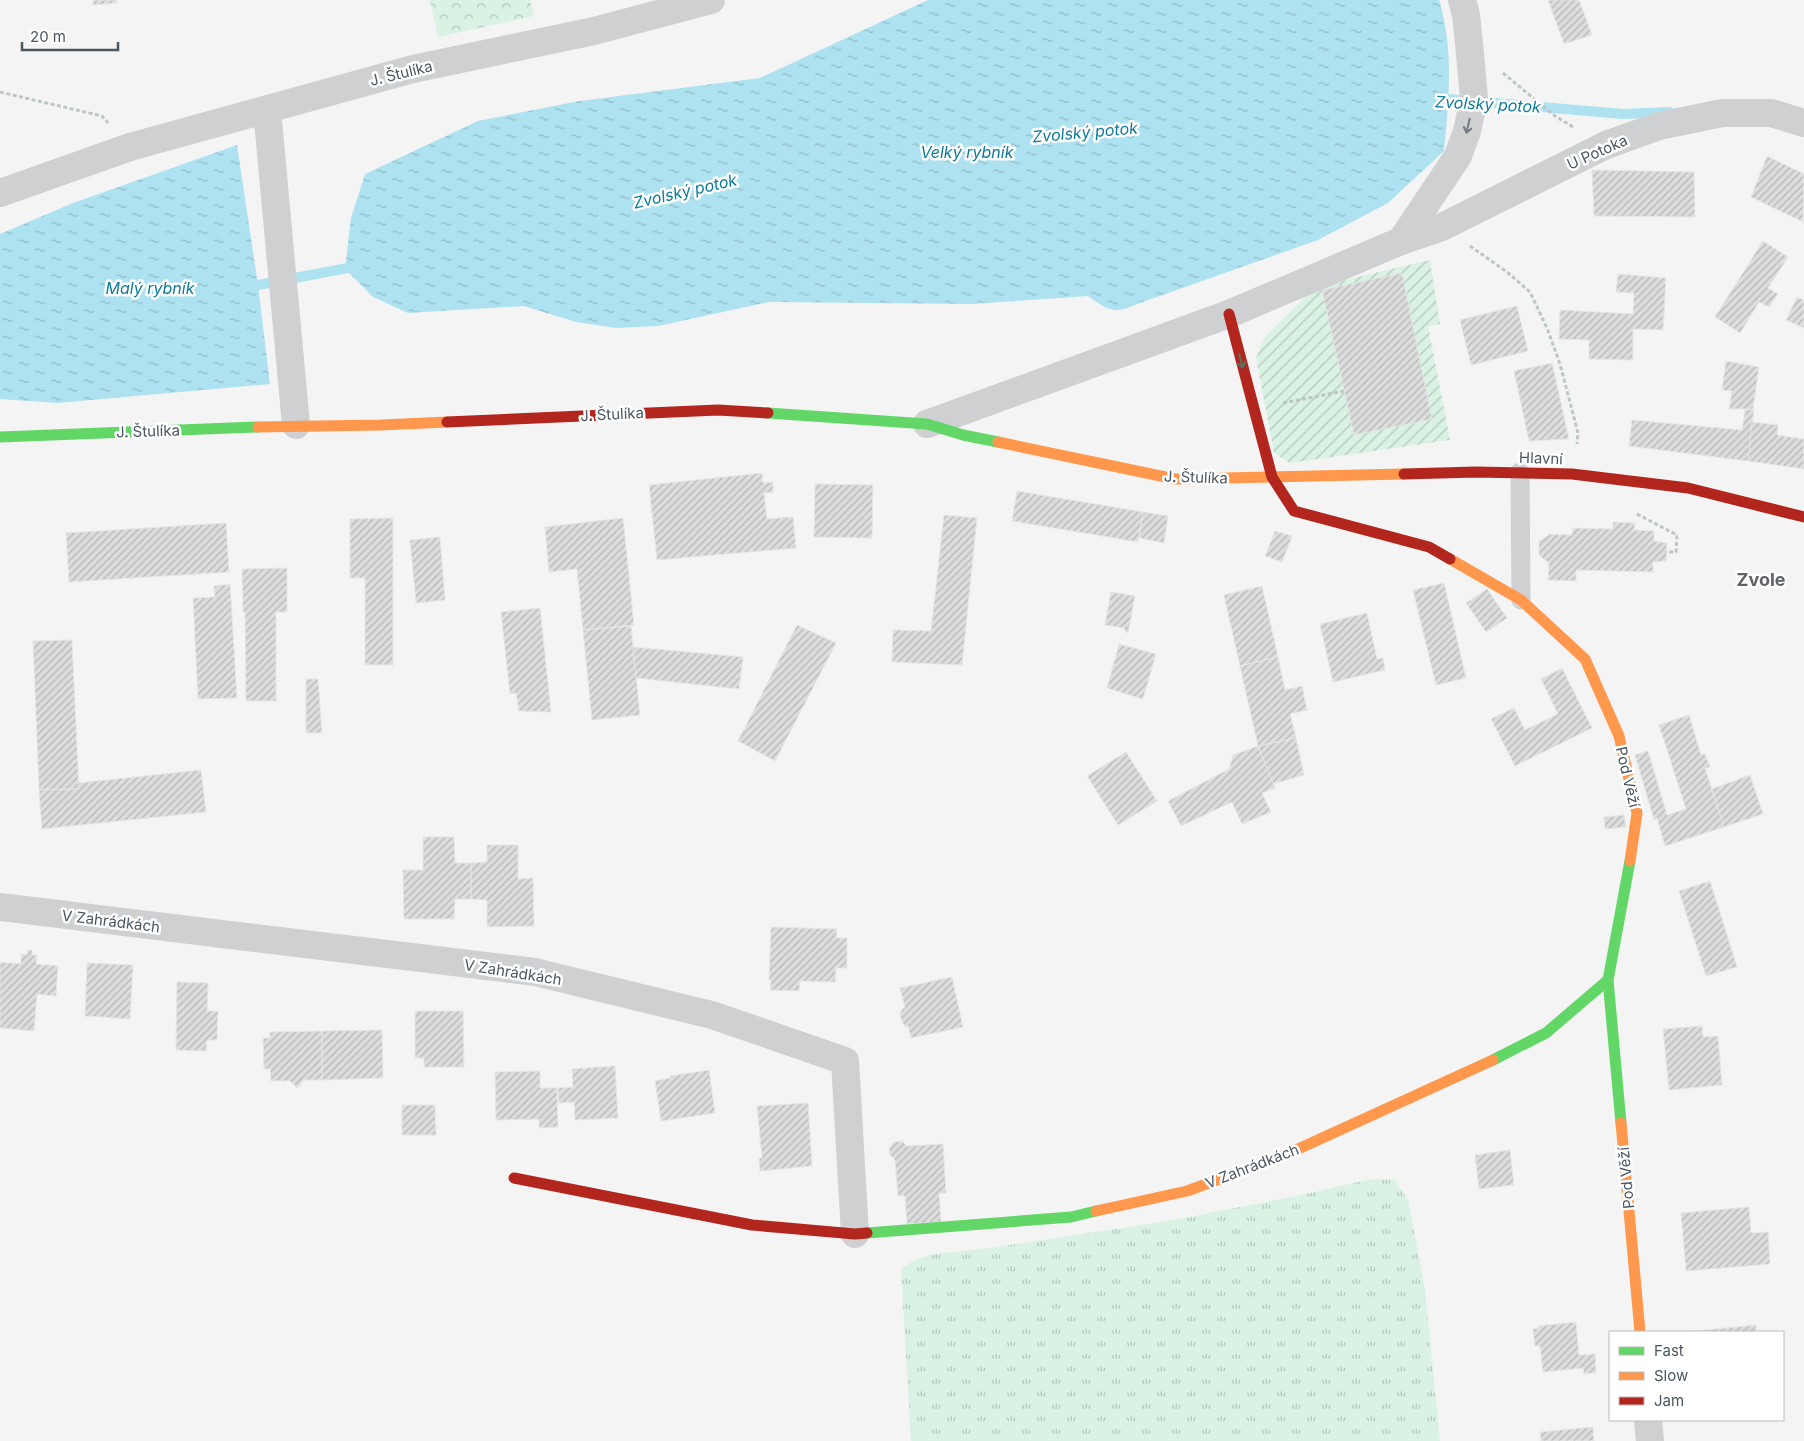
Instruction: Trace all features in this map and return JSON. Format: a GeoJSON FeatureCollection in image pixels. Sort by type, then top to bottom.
{"type":"FeatureCollection","features":[{"type":"Feature","properties":{"kind":"street","name":"J. Štulíka"},"geometry":{"type":"LineString","coordinates":[[0,193],[130,147],[413,69],[594,31],[711,0]]}},
{"type":"Feature","properties":{"kind":"street"},"geometry":{"type":"LineString","coordinates":[[1401,241],[1458,156],[1467,131],[1474,99],[1466,15],[1462,0]]}},
{"type":"Feature","properties":{"kind":"street"},"geometry":{"type":"LineString","coordinates":[[267,110],[296,424]]}},
{"type":"Feature","properties":{"kind":"street","name":"U Potoka"},"geometry":{"type":"LineString","coordinates":[[1401,241],[1442,227],[1606,145],[1659,126],[1722,113],[1771,113],[1804,123]]}},
{"type":"Feature","properties":{"kind":"street","name":"J. Štulíka"},"geometry":{"type":"LineString","coordinates":[[927,424],[1229,314],[1401,241]]}},
{"type":"Feature","properties":{"kind":"street"},"geometry":{"type":"LineString","coordinates":[[1229,314],[1272,477]]}},
{"type":"Feature","properties":{"kind":"street","name":"J. Štulíka"},"geometry":{"type":"LineString","coordinates":[[0,436],[296,424],[381,425],[718,410],[927,424],[963,435],[1175,479],[1272,477]]}},
{"type":"Feature","properties":{"kind":"street","name":"Hlavní"},"geometry":{"type":"LineString","coordinates":[[1272,477],[1520,472],[1572,474],[1688,488],[1804,518]]}},
{"type":"Feature","properties":{"kind":"street","name":"Pod Věží"},"geometry":{"type":"LineString","coordinates":[[1272,477],[1294,511],[1429,547],[1521,600],[1585,659],[1619,736],[1637,813],[1626,888],[1608,980],[1640,1331]]}},
{"type":"Feature","properties":{"kind":"street","name":"V Zahrádkách"},"geometry":{"type":"LineString","coordinates":[[0,907],[535,972],[712,1015],[845,1061],[855,1234]]}},
{"type":"Feature","properties":{"kind":"street","name":"V Zahrádkách"},"geometry":{"type":"LineString","coordinates":[[514,1178],[752,1225],[855,1234],[1071,1217],[1187,1191],[1284,1155],[1473,1070],[1546,1034],[1608,980]]}},
{"type":"Feature","properties":{"kind":"street"},"geometry":{"type":"LineString","coordinates":[[1648,1421],[1650,1441]]}},
{"type":"Feature","properties":{"kind":"lane"},"geometry":{"type":"LineString","coordinates":[[1520,472],[1521,600]]}},
{"type":"Feature","properties":{"kind":"path"},"geometry":{"type":"LineString","coordinates":[[1469,42],[1508,78],[1555,116],[1606,145]]}},
{"type":"Feature","properties":{"kind":"path"},"geometry":{"type":"LineString","coordinates":[[0,92],[102,116],[130,147]]}},
{"type":"Feature","properties":{"kind":"path"},"geometry":{"type":"LineString","coordinates":[[1442,227],[1506,272],[1530,292],[1547,328],[1560,364],[1578,433],[1572,474]]}},
{"type":"Feature","properties":{"kind":"path"},"geometry":{"type":"LineString","coordinates":[[1254,410],[1344,391]]}},
{"type":"Feature","properties":{"kind":"path"},"geometry":{"type":"LineString","coordinates":[[1631,511],[1677,535],[1676,552],[1666,552]]}},
{"type":"Feature","properties":{"kind":"green space"},"geometry":{"type":"Polygon","coordinates":[[[430,0],[530,0],[534,16],[438,37],[430,0]]]}},
{"type":"Feature","properties":{"kind":"green space"},"geometry":{"type":"Polygon","coordinates":[[[1430,260],[1440,324],[1428,326],[1450,440],[1290,463],[1274,453],[1256,358],[1265,337],[1315,287],[1430,260]]]}},
{"type":"Feature","properties":{"kind":"green space"},"geometry":{"type":"Polygon","coordinates":[[[1372,1179],[1395,1180],[1408,1200],[1425,1289],[1440,1441],[911,1441],[901,1269],[916,1259],[934,1254],[983,1249],[1174,1220],[1372,1179]]]}},
{"type":"Feature","properties":{"kind":"water","name":"Velký rybník"},"geometry":{"type":"Polygon","coordinates":[[[928,0],[1439,0],[1447,37],[1449,75],[1444,151],[1388,203],[1318,240],[1118,310],[1108,308],[1088,296],[972,304],[769,302],[658,326],[616,328],[576,322],[524,306],[408,313],[373,297],[345,269],[351,218],[365,174],[478,121],[579,101],[760,78],[928,0]]]}},
{"type":"Feature","properties":{"kind":"water","name":"Malý rybník"},"geometry":{"type":"Polygon","coordinates":[[[237,145],[258,285],[270,384],[57,403],[0,399],[0,234],[73,203],[237,145]]]}},
{"type":"Feature","properties":{"kind":"building"},"geometry":{"type":"Polygon","coordinates":[[[93,0],[117,0],[117,3],[93,5],[93,0]]]}},
{"type":"Feature","properties":{"kind":"building"},"geometry":{"type":"Polygon","coordinates":[[[1548,0],[1579,0],[1592,35],[1564,44],[1548,0]]]}},
{"type":"Feature","properties":{"kind":"building"},"geometry":{"type":"Polygon","coordinates":[[[1767,156],[1804,174],[1803,222],[1751,197],[1767,156]]]}},
{"type":"Feature","properties":{"kind":"building"},"geometry":{"type":"Polygon","coordinates":[[[1592,170],[1694,172],[1695,217],[1594,216],[1592,170]]]}},
{"type":"Feature","properties":{"kind":"building"},"geometry":{"type":"Polygon","coordinates":[[[1763,241],[1788,257],[1768,288],[1778,294],[1769,307],[1759,302],[1740,333],[1715,317],[1763,241]]]}},
{"type":"Feature","properties":{"kind":"building"},"geometry":{"type":"Polygon","coordinates":[[[1402,273],[1432,419],[1354,435],[1322,290],[1402,273]]]}},
{"type":"Feature","properties":{"kind":"building"},"geometry":{"type":"Polygon","coordinates":[[[1618,274],[1666,278],[1663,330],[1633,329],[1633,360],[1589,359],[1589,340],[1559,339],[1560,310],[1633,314],[1634,293],[1616,292],[1618,274]]]}},
{"type":"Feature","properties":{"kind":"building"},"geometry":{"type":"Polygon","coordinates":[[[1797,297],[1804,300],[1804,328],[1786,320],[1797,297]]]}},
{"type":"Feature","properties":{"kind":"building"},"geometry":{"type":"Polygon","coordinates":[[[1517,306],[1528,351],[1471,365],[1460,320],[1517,306]]]}},
{"type":"Feature","properties":{"kind":"building"},"geometry":{"type":"Polygon","coordinates":[[[1726,361],[1759,367],[1753,409],[1729,409],[1732,391],[1722,390],[1726,361]]]}},
{"type":"Feature","properties":{"kind":"building"},"geometry":{"type":"Polygon","coordinates":[[[1552,363],[1569,439],[1529,441],[1514,371],[1552,363]]]}},
{"type":"Feature","properties":{"kind":"building"},"geometry":{"type":"Polygon","coordinates":[[[1745,409],[1754,410],[1748,461],[1629,446],[1632,420],[1742,430],[1745,409]]]}},
{"type":"Feature","properties":{"kind":"building"},"geometry":{"type":"Polygon","coordinates":[[[1752,422],[1778,425],[1777,435],[1804,439],[1804,469],[1748,461],[1752,422]]]}},
{"type":"Feature","properties":{"kind":"building"},"geometry":{"type":"Polygon","coordinates":[[[762,473],[763,483],[773,482],[773,492],[764,493],[767,519],[793,517],[796,548],[657,560],[649,485],[762,473]]]}},
{"type":"Feature","properties":{"kind":"building"},"geometry":{"type":"Polygon","coordinates":[[[815,484],[873,485],[872,538],[814,537],[815,484]]]}},
{"type":"Feature","properties":{"kind":"building"},"geometry":{"type":"Polygon","coordinates":[[[1017,491],[1143,512],[1138,542],[1012,521],[1017,491]]]}},
{"type":"Feature","properties":{"kind":"building"},"geometry":{"type":"Polygon","coordinates":[[[1143,512],[1168,516],[1164,543],[1139,538],[1143,512]]]}},
{"type":"Feature","properties":{"kind":"building"},"geometry":{"type":"Polygon","coordinates":[[[944,515],[977,518],[962,665],[892,662],[893,630],[931,631],[944,515]]]}},
{"type":"Feature","properties":{"kind":"building"},"geometry":{"type":"Polygon","coordinates":[[[393,518],[393,665],[365,665],[365,578],[350,578],[350,519],[393,518]]]}},
{"type":"Feature","properties":{"kind":"building"},"geometry":{"type":"Polygon","coordinates":[[[623,518],[634,625],[583,630],[577,569],[549,572],[545,527],[623,518]]]}},
{"type":"Feature","properties":{"kind":"building"},"geometry":{"type":"Polygon","coordinates":[[[1613,522],[1635,523],[1634,530],[1654,531],[1654,541],[1667,543],[1666,561],[1653,562],[1653,572],[1576,570],[1576,581],[1548,580],[1549,563],[1539,555],[1539,541],[1550,534],[1572,535],[1573,528],[1613,529],[1613,522]]]}},
{"type":"Feature","properties":{"kind":"building"},"geometry":{"type":"Polygon","coordinates":[[[226,523],[229,572],[69,582],[66,533],[226,523]]]}},
{"type":"Feature","properties":{"kind":"building"},"geometry":{"type":"Polygon","coordinates":[[[1275,531],[1292,536],[1282,562],[1265,556],[1275,531]]]}},
{"type":"Feature","properties":{"kind":"building"},"geometry":{"type":"Polygon","coordinates":[[[440,537],[445,600],[416,603],[410,540],[440,537]]]}},
{"type":"Feature","properties":{"kind":"building"},"geometry":{"type":"Polygon","coordinates":[[[287,568],[287,612],[276,612],[276,701],[246,701],[245,612],[243,612],[242,569],[287,568]]]}},
{"type":"Feature","properties":{"kind":"building"},"geometry":{"type":"Polygon","coordinates":[[[1444,583],[1466,678],[1436,685],[1413,590],[1444,583]]]}},
{"type":"Feature","properties":{"kind":"building"},"geometry":{"type":"Polygon","coordinates":[[[230,584],[237,698],[198,699],[193,598],[215,597],[214,586],[230,584]]]}},
{"type":"Feature","properties":{"kind":"building"},"geometry":{"type":"Polygon","coordinates":[[[1262,586],[1278,657],[1240,666],[1224,595],[1262,586]]]}},
{"type":"Feature","properties":{"kind":"building"},"geometry":{"type":"Polygon","coordinates":[[[1487,589],[1507,618],[1486,632],[1466,603],[1487,589]]]}},
{"type":"Feature","properties":{"kind":"building"},"geometry":{"type":"Polygon","coordinates":[[[1111,592],[1135,596],[1128,633],[1124,628],[1105,625],[1111,592]]]}},
{"type":"Feature","properties":{"kind":"building"},"geometry":{"type":"Polygon","coordinates":[[[540,608],[551,712],[519,711],[516,693],[510,694],[501,612],[540,608]]]}},
{"type":"Feature","properties":{"kind":"building"},"geometry":{"type":"Polygon","coordinates":[[[1367,613],[1377,659],[1383,658],[1385,670],[1333,682],[1320,624],[1367,613]]]}},
{"type":"Feature","properties":{"kind":"building"},"geometry":{"type":"Polygon","coordinates":[[[797,625],[836,643],[775,761],[738,741],[797,625]]]}},
{"type":"Feature","properties":{"kind":"building"},"geometry":{"type":"Polygon","coordinates":[[[631,626],[640,715],[592,720],[583,630],[631,626]]]}},
{"type":"Feature","properties":{"kind":"building"},"geometry":{"type":"Polygon","coordinates":[[[72,640],[79,789],[39,790],[33,641],[72,640]]]}},
{"type":"Feature","properties":{"kind":"building"},"geometry":{"type":"Polygon","coordinates":[[[1119,644],[1156,654],[1143,699],[1107,688],[1119,644]]]}},
{"type":"Feature","properties":{"kind":"building"},"geometry":{"type":"Polygon","coordinates":[[[633,647],[743,657],[739,689],[636,678],[633,647]]]}},
{"type":"Feature","properties":{"kind":"building"},"geometry":{"type":"Polygon","coordinates":[[[1278,657],[1285,690],[1302,686],[1307,710],[1290,714],[1296,738],[1258,746],[1240,666],[1278,657]]]}},
{"type":"Feature","properties":{"kind":"building"},"geometry":{"type":"Polygon","coordinates":[[[1562,668],[1592,728],[1515,766],[1491,719],[1514,708],[1525,730],[1558,714],[1541,679],[1562,668]]]}},
{"type":"Feature","properties":{"kind":"building"},"geometry":{"type":"Polygon","coordinates":[[[306,679],[318,679],[322,733],[306,733],[306,679]]]}},
{"type":"Feature","properties":{"kind":"building"},"geometry":{"type":"Polygon","coordinates":[[[1689,715],[1701,755],[1705,754],[1710,767],[1705,768],[1724,827],[1665,846],[1657,818],[1654,820],[1635,755],[1648,751],[1667,815],[1686,809],[1659,725],[1689,715]]]}},
{"type":"Feature","properties":{"kind":"building"},"geometry":{"type":"Polygon","coordinates":[[[1296,738],[1304,775],[1273,784],[1258,746],[1296,738]]]}},
{"type":"Feature","properties":{"kind":"building"},"geometry":{"type":"Polygon","coordinates":[[[1258,746],[1275,788],[1262,793],[1271,812],[1242,824],[1232,802],[1181,826],[1168,801],[1229,769],[1233,755],[1258,746]]]}},
{"type":"Feature","properties":{"kind":"building"},"geometry":{"type":"Polygon","coordinates":[[[1126,752],[1157,801],[1118,825],[1087,776],[1126,752]]]}},
{"type":"Feature","properties":{"kind":"building"},"geometry":{"type":"Polygon","coordinates":[[[201,770],[206,812],[42,829],[39,790],[79,789],[78,783],[201,770]]]}},
{"type":"Feature","properties":{"kind":"building"},"geometry":{"type":"Polygon","coordinates":[[[1750,775],[1763,814],[1724,827],[1712,789],[1750,775]]]}},
{"type":"Feature","properties":{"kind":"building"},"geometry":{"type":"Polygon","coordinates":[[[1624,815],[1626,827],[1605,829],[1604,817],[1624,815]]]}},
{"type":"Feature","properties":{"kind":"building"},"geometry":{"type":"Polygon","coordinates":[[[423,837],[454,837],[455,863],[471,863],[471,899],[455,899],[454,919],[404,919],[403,870],[423,870],[423,837]]]}},
{"type":"Feature","properties":{"kind":"building"},"geometry":{"type":"Polygon","coordinates":[[[487,845],[518,845],[518,879],[533,878],[534,926],[487,927],[487,900],[471,899],[471,863],[487,862],[487,845]]]}},
{"type":"Feature","properties":{"kind":"building"},"geometry":{"type":"Polygon","coordinates":[[[1710,881],[1737,967],[1706,976],[1679,891],[1710,881]]]}},
{"type":"Feature","properties":{"kind":"building"},"geometry":{"type":"Polygon","coordinates":[[[771,927],[837,929],[836,938],[847,938],[847,968],[836,968],[835,982],[800,981],[799,991],[770,990],[771,927]]]}},
{"type":"Feature","properties":{"kind":"building"},"geometry":{"type":"Polygon","coordinates":[[[28,950],[32,950],[32,955],[37,955],[36,964],[58,966],[56,996],[37,994],[34,1031],[0,1028],[0,962],[21,964],[21,954],[27,955],[28,950]]]}},
{"type":"Feature","properties":{"kind":"building"},"geometry":{"type":"Polygon","coordinates":[[[87,963],[133,965],[130,1019],[85,1016],[87,963]]]}},
{"type":"Feature","properties":{"kind":"building"},"geometry":{"type":"Polygon","coordinates":[[[952,977],[963,1027],[911,1038],[908,1026],[906,1027],[902,1022],[900,1014],[902,1009],[905,1008],[900,988],[952,977]]]}},
{"type":"Feature","properties":{"kind":"building"},"geometry":{"type":"Polygon","coordinates":[[[177,982],[208,983],[207,1011],[218,1011],[217,1040],[207,1040],[206,1051],[176,1050],[177,982]]]}},
{"type":"Feature","properties":{"kind":"building"},"geometry":{"type":"Polygon","coordinates":[[[415,1011],[463,1011],[464,1067],[424,1067],[424,1058],[415,1058],[415,1011]]]}},
{"type":"Feature","properties":{"kind":"building"},"geometry":{"type":"Polygon","coordinates":[[[1702,1026],[1703,1037],[1718,1036],[1722,1085],[1669,1090],[1663,1029],[1702,1026]]]}},
{"type":"Feature","properties":{"kind":"building"},"geometry":{"type":"Polygon","coordinates":[[[382,1030],[383,1078],[322,1080],[322,1031],[382,1030]]]}},
{"type":"Feature","properties":{"kind":"building"},"geometry":{"type":"Polygon","coordinates":[[[322,1031],[322,1080],[304,1080],[297,1088],[290,1081],[271,1081],[270,1069],[264,1069],[263,1038],[270,1038],[270,1032],[322,1031]]]}},
{"type":"Feature","properties":{"kind":"building"},"geometry":{"type":"Polygon","coordinates":[[[615,1066],[618,1118],[575,1120],[574,1102],[559,1103],[558,1088],[573,1087],[572,1069],[615,1066]]]}},
{"type":"Feature","properties":{"kind":"building"},"geometry":{"type":"Polygon","coordinates":[[[709,1070],[715,1113],[661,1121],[655,1081],[671,1078],[670,1076],[709,1070]]]}},
{"type":"Feature","properties":{"kind":"building"},"geometry":{"type":"Polygon","coordinates":[[[540,1071],[540,1088],[557,1088],[558,1127],[539,1128],[539,1119],[496,1120],[495,1072],[540,1071]]]}},
{"type":"Feature","properties":{"kind":"building"},"geometry":{"type":"Polygon","coordinates":[[[808,1103],[812,1166],[760,1171],[759,1158],[762,1158],[757,1106],[808,1103]]]}},
{"type":"Feature","properties":{"kind":"building"},"geometry":{"type":"Polygon","coordinates":[[[402,1105],[435,1105],[436,1135],[402,1135],[402,1105]]]}},
{"type":"Feature","properties":{"kind":"building"},"geometry":{"type":"Polygon","coordinates":[[[902,1141],[907,1146],[943,1144],[946,1193],[939,1193],[941,1222],[907,1224],[905,1196],[898,1196],[895,1160],[890,1155],[889,1148],[894,1142],[902,1141]]]}},
{"type":"Feature","properties":{"kind":"building"},"geometry":{"type":"Polygon","coordinates":[[[1510,1150],[1514,1185],[1479,1189],[1475,1155],[1510,1150]]]}},
{"type":"Feature","properties":{"kind":"building"},"geometry":{"type":"Polygon","coordinates":[[[1749,1207],[1751,1233],[1768,1232],[1770,1264],[1686,1271],[1681,1213],[1749,1207]]]}},
{"type":"Feature","properties":{"kind":"building"},"geometry":{"type":"Polygon","coordinates":[[[1576,1322],[1579,1355],[1595,1354],[1596,1373],[1584,1374],[1583,1368],[1543,1372],[1540,1346],[1535,1346],[1533,1329],[1539,1328],[1538,1326],[1576,1322]]]}},
{"type":"Feature","properties":{"kind":"building"},"geometry":{"type":"Polygon","coordinates":[[[1756,1325],[1756,1331],[1695,1331],[1756,1325]]]}},
{"type":"Feature","properties":{"kind":"building"},"geometry":{"type":"Polygon","coordinates":[[[1593,1427],[1594,1441],[1541,1441],[1540,1432],[1593,1427]]]}},
{"type":"Feature","properties":{"kind":"waterway","name":"Zvolský potok"},"geometry":{"type":"LineString","coordinates":[[1437,100],[1449,99],[1623,114],[1669,112]]}},
{"type":"Feature","properties":{"kind":"waterway","name":"Zvolský potok"},"geometry":{"type":"LineString","coordinates":[[258,285],[358,266]]}},
{"type":"Feature","properties":{"kind":"traffic: fast"},"geometry":{"type":"LineString","coordinates":[[768,413],[927,424],[963,435],[998,442]]}},
{"type":"Feature","properties":{"kind":"traffic: fast"},"geometry":{"type":"LineString","coordinates":[[0,437],[258,427]]}},
{"type":"Feature","properties":{"kind":"traffic: fast"},"geometry":{"type":"LineString","coordinates":[[1621,1123],[1608,980],[1630,861]]}},
{"type":"Feature","properties":{"kind":"traffic: fast"},"geometry":{"type":"LineString","coordinates":[[1493,1060],[1546,1033],[1608,980]]}},
{"type":"Feature","properties":{"kind":"traffic: fast"},"geometry":{"type":"LineString","coordinates":[[867,1233],[1071,1217],[1096,1211]]}},
{"type":"Feature","properties":{"kind":"traffic: slow"},"geometry":{"type":"LineString","coordinates":[[258,427],[447,422]]}},
{"type":"Feature","properties":{"kind":"traffic: slow"},"geometry":{"type":"LineString","coordinates":[[998,442],[1175,479],[1404,474]]}},
{"type":"Feature","properties":{"kind":"traffic: slow"},"geometry":{"type":"LineString","coordinates":[[1450,559],[1521,600],[1585,659],[1619,736],[1637,813],[1630,861]]}},
{"type":"Feature","properties":{"kind":"traffic: slow"},"geometry":{"type":"LineString","coordinates":[[1096,1211],[1187,1191],[1285,1155],[1493,1060]]}},
{"type":"Feature","properties":{"kind":"traffic: slow"},"geometry":{"type":"LineString","coordinates":[[1621,1123],[1640,1331]]}},
{"type":"Feature","properties":{"kind":"traffic: jam"},"geometry":{"type":"LineString","coordinates":[[1229,314],[1272,477],[1294,511],[1429,547],[1450,559]]}},
{"type":"Feature","properties":{"kind":"traffic: jam"},"geometry":{"type":"LineString","coordinates":[[447,422],[718,410],[768,413]]}},
{"type":"Feature","properties":{"kind":"traffic: jam"},"geometry":{"type":"LineString","coordinates":[[1404,474],[1476,472],[1572,474],[1688,488],[1804,517]]}},
{"type":"Feature","properties":{"kind":"traffic: jam"},"geometry":{"type":"LineString","coordinates":[[514,1178],[752,1225],[855,1234],[867,1233]]}},
{"type":"Feature","properties":{"kind":"district","name":"Zvole"},"geometry":{"type":"Point","coordinates":[1761,579]}}]}
